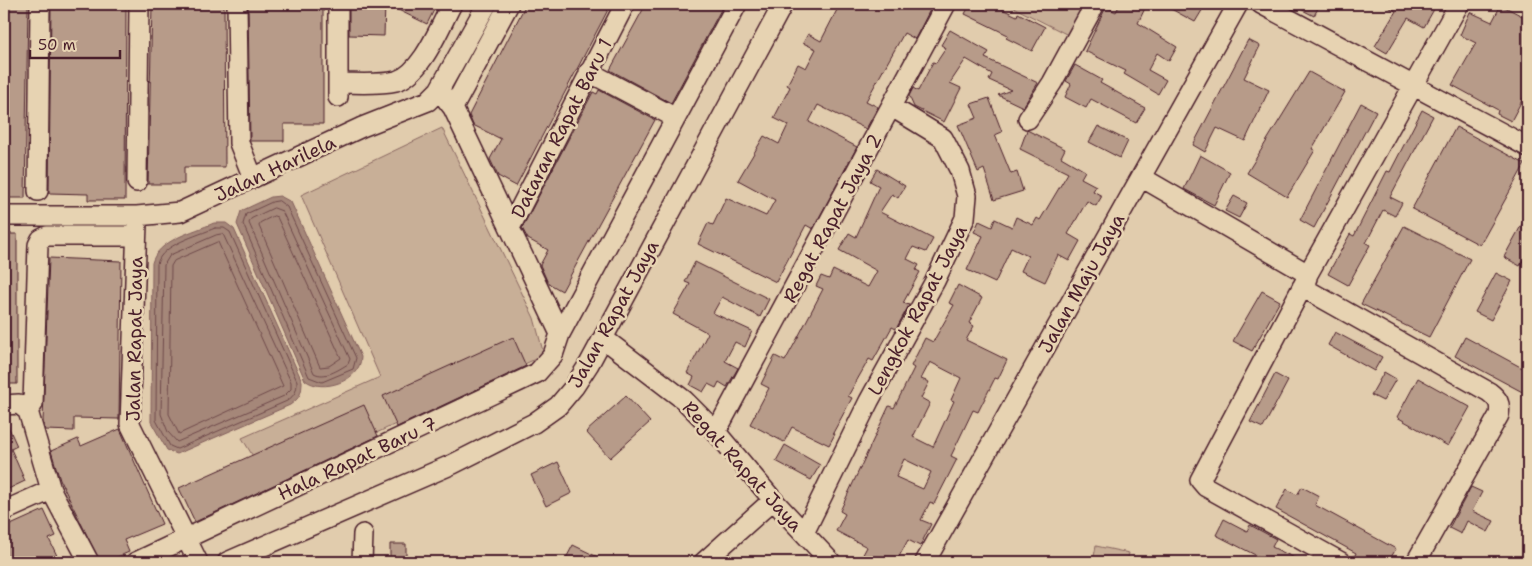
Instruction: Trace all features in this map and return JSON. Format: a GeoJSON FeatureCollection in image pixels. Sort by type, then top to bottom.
{"type":"FeatureCollection","features":[{"type":"Feature","properties":{"kind":"street"},"geometry":{"type":"LineString","coordinates":[[38,191],[40,4]]}},
{"type":"Feature","properties":{"kind":"street"},"geometry":{"type":"LineString","coordinates":[[138,182],[139,4]]}},
{"type":"Feature","properties":{"kind":"street"},"geometry":{"type":"LineString","coordinates":[[237,4],[239,143],[253,178]]}},
{"type":"Feature","properties":{"kind":"street"},"geometry":{"type":"LineString","coordinates":[[338,4],[338,90],[398,80],[408,74],[421,62],[452,4]]}},
{"type":"Feature","properties":{"kind":"street","name":"Jalan Harilela"},"geometry":{"type":"LineString","coordinates":[[4,216],[138,216],[180,212],[362,127],[428,101],[439,90],[487,4]]}},
{"type":"Feature","properties":{"kind":"street"},"geometry":{"type":"LineString","coordinates":[[453,108],[509,4]]}},
{"type":"Feature","properties":{"kind":"street","name":"Dataran Rapat Baru 1"},"geometry":{"type":"LineString","coordinates":[[510,226],[625,4]]}},
{"type":"Feature","properties":{"kind":"street","name":"Jalan Rapat Jaya"},"geometry":{"type":"LineString","coordinates":[[560,334],[737,4]]}},
{"type":"Feature","properties":{"kind":"street","name":"Jalan Rapat Jaya"},"geometry":{"type":"LineString","coordinates":[[227,562],[453,464],[534,423],[558,406],[574,388],[603,338],[784,4]]}},
{"type":"Feature","properties":{"kind":"street","name":"Regat Rapat Jaya 2"},"geometry":{"type":"LineString","coordinates":[[716,432],[946,4]]}},
{"type":"Feature","properties":{"kind":"street"},"geometry":{"type":"LineString","coordinates":[[1028,119],[1052,83],[1095,4]]}},
{"type":"Feature","properties":{"kind":"street","name":"Jalan Maju Jaya"},"geometry":{"type":"LineString","coordinates":[[925,562],[1238,4]]}},
{"type":"Feature","properties":{"kind":"street"},"geometry":{"type":"LineString","coordinates":[[1261,4],[1528,147]]}},
{"type":"Feature","properties":{"kind":"street"},"geometry":{"type":"LineString","coordinates":[[1341,562],[1206,487],[1200,480],[1305,281],[1459,4]]}},
{"type":"Feature","properties":{"kind":"street"},"geometry":{"type":"LineString","coordinates":[[589,72],[676,118]]}},
{"type":"Feature","properties":{"kind":"street"},"geometry":{"type":"LineString","coordinates":[[439,90],[453,108],[560,334]]}},
{"type":"Feature","properties":{"kind":"street","name":"Lengkok Rapat Jaya"},"geometry":{"type":"LineString","coordinates":[[804,533],[869,401],[935,281],[965,218],[967,196],[960,171],[943,138],[892,107]]}},
{"type":"Feature","properties":{"kind":"street"},"geometry":{"type":"LineString","coordinates":[[1141,177],[1305,281],[1498,399],[1500,405],[1499,414],[1416,562]]}},
{"type":"Feature","properties":{"kind":"street","name":"Jalan Rapat Jaya"},"geometry":{"type":"LineString","coordinates":[[138,216],[130,424],[198,562]]}},
{"type":"Feature","properties":{"kind":"street"},"geometry":{"type":"LineString","coordinates":[[28,411],[33,404],[38,245],[41,239],[47,236],[136,236]]}},
{"type":"Feature","properties":{"kind":"street","name":"Hala Rapat Baru 7"},"geometry":{"type":"LineString","coordinates":[[136,562],[537,373],[553,355],[560,334]]}},
{"type":"Feature","properties":{"kind":"street","name":"Regat Rapat Jaya"},"geometry":{"type":"LineString","coordinates":[[603,338],[684,400],[716,432],[772,500],[831,562]]}},
{"type":"Feature","properties":{"kind":"street"},"geometry":{"type":"LineString","coordinates":[[4,405],[19,404],[28,411],[51,490],[89,562]]}},
{"type":"Feature","properties":{"kind":"street"},"geometry":{"type":"LineString","coordinates":[[4,511],[51,490]]}},
{"type":"Feature","properties":{"kind":"street"},"geometry":{"type":"LineString","coordinates":[[704,562],[772,500]]}},
{"type":"Feature","properties":{"kind":"street"},"geometry":{"type":"LineString","coordinates":[[362,562],[363,534]]}},
{"type":"Feature","properties":{"kind":"shaded area"},"geometry":{"type":"Polygon","coordinates":[[[1007,4],[1087,4],[1070,36],[1007,4]]]}},
{"type":"Feature","properties":{"kind":"shaded area"},"geometry":{"type":"Polygon","coordinates":[[[442,128],[534,318],[544,355],[269,483],[242,438],[380,377],[301,195],[442,128]]]}},
{"type":"Feature","properties":{"kind":"shaded area"},"geometry":{"type":"Polygon","coordinates":[[[1096,546],[1129,553],[1127,562],[1093,562],[1096,546]]]}},
{"type":"Feature","properties":{"kind":"water"},"geometry":{"type":"Polygon","coordinates":[[[280,196],[291,202],[361,357],[355,373],[339,383],[321,386],[305,380],[237,224],[241,211],[271,197],[280,196]]]}},
{"type":"Feature","properties":{"kind":"water"},"geometry":{"type":"Polygon","coordinates":[[[214,223],[226,223],[234,229],[302,381],[302,389],[300,395],[290,405],[177,454],[167,450],[151,422],[152,263],[161,248],[177,238],[214,223]]]}},
{"type":"Feature","properties":{"kind":"building"},"geometry":{"type":"Polygon","coordinates":[[[4,4],[28,4],[25,198],[4,198],[4,4]]]}},
{"type":"Feature","properties":{"kind":"building"},"geometry":{"type":"Polygon","coordinates":[[[51,4],[126,4],[125,200],[88,200],[88,194],[49,193],[51,4]]]}},
{"type":"Feature","properties":{"kind":"building"},"geometry":{"type":"Polygon","coordinates":[[[152,4],[224,4],[225,167],[184,167],[184,184],[148,184],[152,4]]]}},
{"type":"Feature","properties":{"kind":"building"},"geometry":{"type":"Polygon","coordinates":[[[248,4],[323,4],[323,124],[284,124],[284,141],[250,141],[248,4]]]}},
{"type":"Feature","properties":{"kind":"building"},"geometry":{"type":"Polygon","coordinates":[[[349,4],[385,4],[384,36],[349,35],[349,4]]]}},
{"type":"Feature","properties":{"kind":"building"},"geometry":{"type":"Polygon","coordinates":[[[386,4],[437,4],[427,24],[386,4]]]}},
{"type":"Feature","properties":{"kind":"building"},"geometry":{"type":"Polygon","coordinates":[[[526,4],[611,4],[516,186],[498,176],[490,159],[501,139],[473,125],[469,115],[526,4]]]}},
{"type":"Feature","properties":{"kind":"building"},"geometry":{"type":"Polygon","coordinates":[[[646,4],[724,4],[671,103],[610,70],[646,4]]]}},
{"type":"Feature","properties":{"kind":"building"},"geometry":{"type":"Polygon","coordinates":[[[840,4],[933,4],[915,39],[904,33],[866,101],[878,107],[866,129],[818,105],[809,122],[857,147],[813,229],[806,225],[776,282],[698,244],[708,223],[713,225],[726,198],[766,216],[775,200],[738,180],[764,136],[779,144],[788,125],[774,118],[790,87],[787,85],[798,64],[806,68],[816,49],[803,43],[808,34],[821,41],[840,4]]]}},
{"type":"Feature","properties":{"kind":"building"},"geometry":{"type":"Polygon","coordinates":[[[970,4],[991,4],[1017,16],[1018,13],[1045,27],[1032,51],[1006,38],[1008,35],[965,14],[970,4]]]}},
{"type":"Feature","properties":{"kind":"building"},"geometry":{"type":"Polygon","coordinates":[[[1120,4],[1147,4],[1138,23],[1177,47],[1169,61],[1157,53],[1148,70],[1166,80],[1158,94],[1124,74],[1126,71],[1085,51],[1106,7],[1116,12],[1120,4]]]}},
{"type":"Feature","properties":{"kind":"building"},"geometry":{"type":"Polygon","coordinates":[[[1162,4],[1198,4],[1204,7],[1195,22],[1162,4]]]}},
{"type":"Feature","properties":{"kind":"building"},"geometry":{"type":"Polygon","coordinates":[[[1291,4],[1320,4],[1314,16],[1291,4]]]}},
{"type":"Feature","properties":{"kind":"building"},"geometry":{"type":"Polygon","coordinates":[[[1383,4],[1437,4],[1424,27],[1408,18],[1387,53],[1375,46],[1396,11],[1383,4]]]}},
{"type":"Feature","properties":{"kind":"building"},"geometry":{"type":"Polygon","coordinates":[[[1501,5],[1528,19],[1528,89],[1511,121],[1497,114],[1498,110],[1452,85],[1476,43],[1460,35],[1470,12],[1492,22],[1501,5]]]}},
{"type":"Feature","properties":{"kind":"building"},"geometry":{"type":"Polygon","coordinates":[[[950,30],[989,52],[985,58],[1038,83],[1023,107],[998,95],[1011,90],[989,80],[992,74],[966,59],[950,83],[961,88],[944,122],[914,107],[909,96],[913,88],[918,91],[933,62],[936,63],[946,48],[941,45],[950,30]]]}},
{"type":"Feature","properties":{"kind":"building"},"geometry":{"type":"Polygon","coordinates":[[[1248,40],[1260,46],[1244,78],[1269,90],[1245,141],[1217,128],[1205,152],[1193,145],[1248,40]]]}},
{"type":"Feature","properties":{"kind":"building"},"geometry":{"type":"Polygon","coordinates":[[[1075,65],[1102,80],[1100,83],[1145,108],[1136,123],[1091,99],[1086,108],[1065,97],[1071,84],[1066,81],[1075,65]]]}},
{"type":"Feature","properties":{"kind":"building"},"geometry":{"type":"Polygon","coordinates":[[[1309,72],[1345,92],[1312,149],[1315,150],[1287,197],[1247,173],[1309,72]]]}},
{"type":"Feature","properties":{"kind":"building"},"geometry":{"type":"Polygon","coordinates":[[[599,90],[655,120],[562,291],[548,283],[540,265],[548,250],[528,239],[522,228],[593,92],[597,94],[599,90]]]}},
{"type":"Feature","properties":{"kind":"building"},"geometry":{"type":"Polygon","coordinates":[[[989,98],[1002,132],[995,135],[1011,174],[1017,172],[1023,191],[994,200],[984,169],[978,172],[958,125],[977,118],[971,104],[989,98]]]}},
{"type":"Feature","properties":{"kind":"building"},"geometry":{"type":"Polygon","coordinates":[[[1361,103],[1376,111],[1314,228],[1300,220],[1361,103]]]}},
{"type":"Feature","properties":{"kind":"building"},"geometry":{"type":"Polygon","coordinates":[[[1422,110],[1433,116],[1390,197],[1402,203],[1395,216],[1383,210],[1366,243],[1370,245],[1348,285],[1328,274],[1350,234],[1354,236],[1387,171],[1390,172],[1422,110]]]}},
{"type":"Feature","properties":{"kind":"building"},"geometry":{"type":"Polygon","coordinates":[[[1098,126],[1128,141],[1120,158],[1089,142],[1098,126]]]}},
{"type":"Feature","properties":{"kind":"building"},"geometry":{"type":"Polygon","coordinates":[[[1456,127],[1525,164],[1480,245],[1412,209],[1456,127]]]}},
{"type":"Feature","properties":{"kind":"building"},"geometry":{"type":"Polygon","coordinates":[[[1027,130],[1065,149],[1061,157],[1085,171],[1081,178],[1096,186],[1093,191],[1102,196],[1096,206],[1087,201],[1068,234],[1080,241],[1069,261],[1058,255],[1045,282],[1021,271],[1028,256],[1011,248],[995,283],[967,270],[983,236],[974,232],[979,221],[992,227],[995,219],[1012,227],[1016,217],[1033,225],[1037,218],[1040,220],[1068,173],[1020,149],[1027,130]]]}},
{"type":"Feature","properties":{"kind":"building"},"geometry":{"type":"Polygon","coordinates":[[[1200,155],[1230,172],[1214,205],[1184,189],[1200,155]]]}},
{"type":"Feature","properties":{"kind":"building"},"geometry":{"type":"Polygon","coordinates":[[[877,169],[905,186],[898,198],[892,194],[880,212],[933,239],[926,252],[913,247],[907,259],[919,265],[916,270],[920,272],[903,303],[909,305],[896,329],[892,327],[873,361],[869,359],[848,396],[852,398],[833,433],[835,434],[829,445],[792,427],[784,442],[750,424],[769,388],[761,384],[775,356],[785,361],[823,289],[816,286],[821,276],[829,279],[833,270],[868,287],[877,271],[839,250],[849,233],[856,237],[879,186],[870,181],[877,169]]]}},
{"type":"Feature","properties":{"kind":"building"},"geometry":{"type":"Polygon","coordinates":[[[1234,196],[1247,203],[1239,218],[1225,211],[1234,196]]]}},
{"type":"Feature","properties":{"kind":"building"},"geometry":{"type":"Polygon","coordinates":[[[1528,213],[1528,251],[1520,266],[1504,257],[1528,213]]]}},
{"type":"Feature","properties":{"kind":"building"},"geometry":{"type":"Polygon","coordinates":[[[1404,226],[1470,259],[1429,337],[1361,304],[1404,226]]]}},
{"type":"Feature","properties":{"kind":"building"},"geometry":{"type":"Polygon","coordinates":[[[4,234],[17,234],[17,384],[4,384],[4,234]]]}},
{"type":"Feature","properties":{"kind":"building"},"geometry":{"type":"Polygon","coordinates":[[[49,258],[121,261],[119,419],[74,418],[74,431],[45,430],[43,421],[49,258]]]}},
{"type":"Feature","properties":{"kind":"building"},"geometry":{"type":"Polygon","coordinates":[[[695,262],[769,299],[760,317],[722,297],[713,313],[752,331],[745,347],[735,342],[725,361],[738,368],[727,387],[719,382],[716,388],[708,384],[703,392],[690,385],[694,377],[687,373],[708,333],[673,314],[690,284],[685,282],[695,262]]]}},
{"type":"Feature","properties":{"kind":"building"},"geometry":{"type":"Polygon","coordinates":[[[1496,273],[1512,281],[1491,320],[1475,312],[1496,273]]]}},
{"type":"Feature","properties":{"kind":"building"},"geometry":{"type":"Polygon","coordinates":[[[958,285],[982,298],[969,323],[974,326],[966,340],[1007,360],[998,379],[995,378],[978,412],[973,410],[951,456],[957,459],[934,504],[930,502],[921,520],[931,524],[920,546],[908,540],[896,562],[859,562],[867,547],[836,531],[845,514],[840,511],[889,406],[894,408],[914,368],[911,366],[925,338],[933,342],[954,305],[949,303],[958,285]],[[930,362],[921,379],[929,382],[921,398],[930,403],[913,437],[933,447],[954,401],[951,400],[961,378],[930,362]],[[904,459],[896,477],[923,489],[931,472],[904,459]]]}},
{"type":"Feature","properties":{"kind":"building"},"geometry":{"type":"Polygon","coordinates":[[[1262,291],[1280,301],[1252,351],[1233,341],[1262,291]]]}},
{"type":"Feature","properties":{"kind":"building"},"geometry":{"type":"Polygon","coordinates":[[[1335,332],[1382,357],[1374,371],[1328,345],[1335,332]]]}},
{"type":"Feature","properties":{"kind":"building"},"geometry":{"type":"Polygon","coordinates":[[[513,337],[526,366],[397,427],[383,396],[513,337]]]}},
{"type":"Feature","properties":{"kind":"building"},"geometry":{"type":"Polygon","coordinates":[[[1465,337],[1528,371],[1528,395],[1455,356],[1465,337]]]}},
{"type":"Feature","properties":{"kind":"building"},"geometry":{"type":"Polygon","coordinates":[[[1384,372],[1396,379],[1383,401],[1371,395],[1384,372]]]}},
{"type":"Feature","properties":{"kind":"building"},"geometry":{"type":"Polygon","coordinates":[[[1275,374],[1288,381],[1263,428],[1250,422],[1275,374]]]}},
{"type":"Feature","properties":{"kind":"building"},"geometry":{"type":"Polygon","coordinates":[[[1418,378],[1470,407],[1448,446],[1397,417],[1418,378]]]}},
{"type":"Feature","properties":{"kind":"building"},"geometry":{"type":"Polygon","coordinates":[[[626,396],[650,422],[610,458],[586,432],[626,396]]]}},
{"type":"Feature","properties":{"kind":"building"},"geometry":{"type":"Polygon","coordinates":[[[364,405],[378,436],[195,522],[179,488],[364,405]]]}},
{"type":"Feature","properties":{"kind":"building"},"geometry":{"type":"Polygon","coordinates":[[[4,417],[17,446],[11,449],[25,481],[4,491],[4,417]]]}},
{"type":"Feature","properties":{"kind":"building"},"geometry":{"type":"Polygon","coordinates":[[[120,429],[162,524],[124,540],[129,552],[106,562],[100,562],[60,480],[51,451],[78,439],[81,446],[120,429]]]}},
{"type":"Feature","properties":{"kind":"building"},"geometry":{"type":"Polygon","coordinates":[[[785,445],[820,465],[811,480],[776,461],[785,445]]]}},
{"type":"Feature","properties":{"kind":"building"},"geometry":{"type":"Polygon","coordinates":[[[558,462],[572,493],[546,506],[531,475],[558,462]]]}},
{"type":"Feature","properties":{"kind":"building"},"geometry":{"type":"Polygon","coordinates":[[[1302,487],[1319,496],[1315,505],[1396,549],[1388,562],[1352,562],[1356,553],[1276,509],[1287,489],[1297,495],[1302,487]]]}},
{"type":"Feature","properties":{"kind":"building"},"geometry":{"type":"Polygon","coordinates":[[[1471,487],[1482,492],[1472,511],[1494,521],[1488,532],[1467,521],[1461,534],[1449,528],[1471,487]]]}},
{"type":"Feature","properties":{"kind":"building"},"geometry":{"type":"Polygon","coordinates":[[[44,510],[56,536],[49,539],[60,562],[4,562],[4,528],[44,510]]]}},
{"type":"Feature","properties":{"kind":"building"},"geometry":{"type":"Polygon","coordinates":[[[1224,519],[1247,531],[1250,525],[1276,539],[1272,547],[1303,562],[1269,562],[1216,535],[1224,519]]]}},
{"type":"Feature","properties":{"kind":"building"},"geometry":{"type":"Polygon","coordinates":[[[390,544],[406,544],[406,562],[390,562],[390,544]]]}},
{"type":"Feature","properties":{"kind":"building"},"geometry":{"type":"Polygon","coordinates":[[[573,545],[608,562],[564,562],[573,545]]]}}]}
